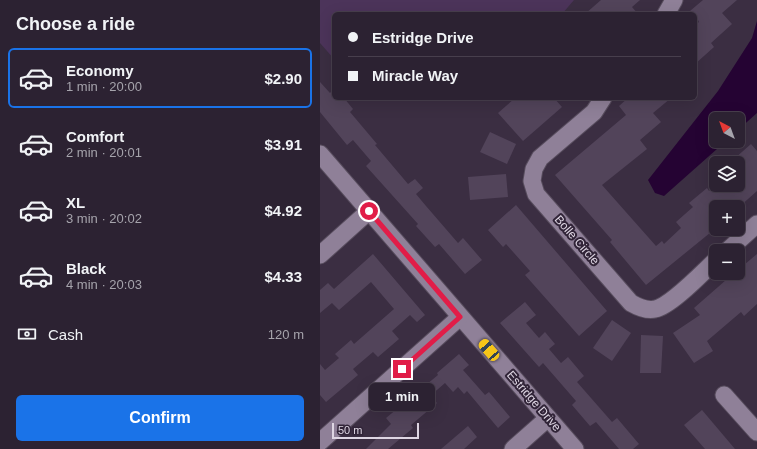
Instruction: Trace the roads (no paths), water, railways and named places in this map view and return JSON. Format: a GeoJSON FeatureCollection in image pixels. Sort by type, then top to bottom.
{"type":"FeatureCollection","features":[{"type":"Feature","properties":{"kind":"street"},"geometry":{"type":"LineString","coordinates":[[667,12],[674,0]]}},
{"type":"Feature","properties":{"kind":"street","name":"Bolle Circle"},"geometry":{"type":"LineString","coordinates":[[602,100],[594,112],[540,158],[534,168],[532,181],[536,194],[631,303],[643,309],[654,310],[666,305],[709,266]]}},
{"type":"Feature","properties":{"kind":"street","name":"Estridge Drive"},"geometry":{"type":"LineString","coordinates":[[320,154],[575,449]]}},
{"type":"Feature","properties":{"kind":"street"},"geometry":{"type":"LineString","coordinates":[[320,255],[369,211]]}},
{"type":"Feature","properties":{"kind":"street"},"geometry":{"type":"LineString","coordinates":[[735,244],[757,224]]}},
{"type":"Feature","properties":{"kind":"street"},"geometry":{"type":"LineString","coordinates":[[320,442],[460,317]]}},
{"type":"Feature","properties":{"kind":"street"},"geometry":{"type":"LineString","coordinates":[[724,395],[757,432]]}},
{"type":"Feature","properties":{"kind":"street"},"geometry":{"type":"LineString","coordinates":[[513,449],[548,418]]}}]}
